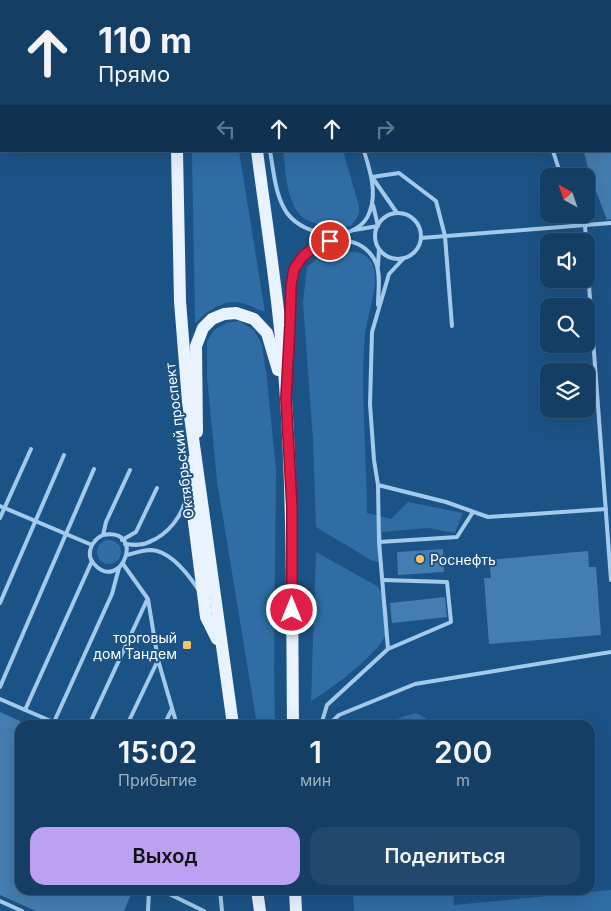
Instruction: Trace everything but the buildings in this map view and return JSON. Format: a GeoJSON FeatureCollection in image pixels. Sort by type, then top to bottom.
{"type":"FeatureCollection","features":[{"type":"Feature","properties":{"kind":"main road","name":"Октябрьский проспект"},"geometry":{"type":"LineString","coordinates":[[177,152],[180,301],[192,438],[232,720]]}},
{"type":"Feature","properties":{"kind":"main road"},"geometry":{"type":"LineString","coordinates":[[256,152],[279,324],[286,398],[292,507],[293,720]]}},
{"type":"Feature","properties":{"kind":"main road"},"geometry":{"type":"LineString","coordinates":[[194,452],[198,420],[196,346],[203,328],[212,319],[224,314],[236,313],[248,316],[259,323],[269,338],[286,398]]}},
{"type":"Feature","properties":{"kind":"main road"},"geometry":{"type":"LineString","coordinates":[[192,438],[187,467],[206,618],[222,650]]}},
{"type":"Feature","properties":{"kind":"main road"},"geometry":{"type":"LineString","coordinates":[[258,895],[260,911]]}},
{"type":"Feature","properties":{"kind":"main road"},"geometry":{"type":"LineString","coordinates":[[295,895],[296,911]]}},
{"type":"Feature","properties":{"kind":"lane"},"geometry":{"type":"LineString","coordinates":[[270,152],[278,193],[284,208],[293,220],[306,229],[325,234],[378,226]]}},
{"type":"Feature","properties":{"kind":"lane"},"geometry":{"type":"LineString","coordinates":[[364,152],[372,177],[372,202],[378,226]]}},
{"type":"Feature","properties":{"kind":"lane"},"geometry":{"type":"LineString","coordinates":[[553,152],[558,168]]}},
{"type":"Feature","properties":{"kind":"lane"},"geometry":{"type":"LineString","coordinates":[[372,177],[399,173],[424,190],[436,201],[445,236],[452,326]]}},
{"type":"Feature","properties":{"kind":"lane"},"geometry":{"type":"LineString","coordinates":[[372,177],[397,213]]}},
{"type":"Feature","properties":{"kind":"lane"},"geometry":{"type":"LineString","coordinates":[[351,230],[362,224],[368,217],[372,202]]}},
{"type":"Feature","properties":{"kind":"lane"},"geometry":{"type":"LineString","coordinates":[[378,310],[379,251],[375,238],[378,226],[386,217],[397,213],[406,214],[415,220],[420,228],[421,238],[416,250],[404,258],[389,274],[372,332],[370,404],[374,460],[378,485],[379,542],[388,649]]}},
{"type":"Feature","properties":{"kind":"lane"},"geometry":{"type":"LineString","coordinates":[[584,223],[585,233]]}},
{"type":"Feature","properties":{"kind":"lane"},"geometry":{"type":"LineString","coordinates":[[421,238],[611,224]]}},
{"type":"Feature","properties":{"kind":"lane"},"geometry":{"type":"LineString","coordinates":[[286,398],[291,286],[294,269],[298,263],[307,252],[318,245],[330,241],[355,242],[362,245],[368,251],[378,268]]}},
{"type":"Feature","properties":{"kind":"lane"},"geometry":{"type":"LineString","coordinates":[[368,251],[379,251],[395,259],[404,258]]}},
{"type":"Feature","properties":{"kind":"lane"},"geometry":{"type":"LineString","coordinates":[[589,288],[611,580]]}},
{"type":"Feature","properties":{"kind":"lane"},"geometry":{"type":"LineString","coordinates":[[0,518],[2,507],[31,449]]}},
{"type":"Feature","properties":{"kind":"lane"},"geometry":{"type":"LineString","coordinates":[[0,603],[64,455]]}},
{"type":"Feature","properties":{"kind":"lane"},"geometry":{"type":"LineString","coordinates":[[125,544],[135,545],[149,542],[178,518],[185,504],[187,467]]}},
{"type":"Feature","properties":{"kind":"lane"},"geometry":{"type":"LineString","coordinates":[[0,687],[94,468]]}},
{"type":"Feature","properties":{"kind":"lane"},"geometry":{"type":"LineString","coordinates":[[103,535],[106,522],[130,470]]}},
{"type":"Feature","properties":{"kind":"lane"},"geometry":{"type":"LineString","coordinates":[[378,485],[446,502],[488,518],[606,508]]}},
{"type":"Feature","properties":{"kind":"lane"},"geometry":{"type":"LineString","coordinates":[[122,540],[136,532],[157,488]]}},
{"type":"Feature","properties":{"kind":"lane"},"geometry":{"type":"LineString","coordinates":[[2,507],[92,545]]}},
{"type":"Feature","properties":{"kind":"lane"},"geometry":{"type":"LineString","coordinates":[[379,542],[457,537],[473,512]]}},
{"type":"Feature","properties":{"kind":"lane"},"geometry":{"type":"LineString","coordinates":[[55,720],[112,594],[121,566],[127,555],[125,544],[114,535],[98,537],[90,550],[92,561],[95,565],[109,571],[121,566]]}},
{"type":"Feature","properties":{"kind":"lane"},"geometry":{"type":"LineString","coordinates":[[127,555],[150,550],[163,554],[188,574],[204,599]]}},
{"type":"Feature","properties":{"kind":"lane"},"geometry":{"type":"LineString","coordinates":[[25,710],[92,561]]}},
{"type":"Feature","properties":{"kind":"lane"},"geometry":{"type":"LineString","coordinates":[[121,566],[148,598],[158,660],[175,720]]}},
{"type":"Feature","properties":{"kind":"lane"},"geometry":{"type":"LineString","coordinates":[[323,720],[327,706],[388,649],[451,622],[447,582],[383,580]]}},
{"type":"Feature","properties":{"kind":"lane"},"geometry":{"type":"LineString","coordinates":[[91,720],[148,598]]}},
{"type":"Feature","properties":{"kind":"lane"},"geometry":{"type":"LineString","coordinates":[[334,720],[339,715],[415,684],[611,652]]}},
{"type":"Feature","properties":{"kind":"lane"},"geometry":{"type":"LineString","coordinates":[[129,720],[158,660]]}},
{"type":"Feature","properties":{"kind":"lane"},"geometry":{"type":"LineString","coordinates":[[0,699],[49,720]]}},
{"type":"Feature","properties":{"kind":"lane"},"geometry":{"type":"LineString","coordinates":[[166,720],[172,709]]}},
{"type":"Feature","properties":{"kind":"lane"},"geometry":{"type":"LineString","coordinates":[[149,895],[149,911]]}},
{"type":"Feature","properties":{"kind":"lane"},"geometry":{"type":"LineString","coordinates":[[171,895],[204,911]]}},
{"type":"Feature","properties":{"kind":"lane"},"geometry":{"type":"LineString","coordinates":[[220,895],[222,911]]}},
{"type":"Feature","properties":{"kind":"lane"},"geometry":{"type":"LineString","coordinates":[[0,901],[22,911]]}},
{"type":"Feature","properties":{"kind":"shaded area"},"geometry":{"type":"Polygon","coordinates":[[[192,152],[239,152],[265,312],[242,303],[229,302],[212,309],[195,324],[192,152]]]}},
{"type":"Feature","properties":{"kind":"shaded area"},"geometry":{"type":"Polygon","coordinates":[[[283,152],[343,152],[359,206],[359,214],[351,226],[334,227],[306,220],[294,206],[286,179],[283,152]]]}},
{"type":"Feature","properties":{"kind":"shaded area"},"geometry":{"type":"Polygon","coordinates":[[[338,251],[356,252],[367,257],[374,267],[375,276],[375,285],[365,334],[364,356],[363,401],[367,513],[391,519],[408,502],[463,513],[455,533],[428,528],[382,532],[382,560],[377,562],[316,527],[313,440],[303,302],[307,267],[320,256],[338,251]]]}},
{"type":"Feature","properties":{"kind":"shaded area"},"geometry":{"type":"Polygon","coordinates":[[[239,321],[254,330],[262,345],[267,379],[276,470],[275,720],[256,720],[217,481],[207,377],[207,342],[214,330],[226,323],[239,321]]]}},
{"type":"Feature","properties":{"kind":"shaded area"},"geometry":{"type":"Polygon","coordinates":[[[109,540],[118,543],[121,552],[118,561],[109,564],[100,561],[97,552],[100,543],[109,540]]]}},
{"type":"Feature","properties":{"kind":"shaded area"},"geometry":{"type":"Polygon","coordinates":[[[316,552],[377,586],[386,602],[388,621],[386,634],[374,651],[341,680],[311,701],[316,552]]]}},
{"type":"Feature","properties":{"kind":"shaded area"},"geometry":{"type":"Polygon","coordinates":[[[416,713],[429,720],[392,720],[416,713]]]}},
{"type":"Feature","properties":{"kind":"shaded area"},"geometry":{"type":"Polygon","coordinates":[[[611,890],[611,911],[354,911],[353,895],[453,895],[454,905],[559,895],[595,895],[595,892],[611,890]]]}},
{"type":"Feature","properties":{"kind":"place","name":"Роснефть"},"geometry":{"type":"Point","coordinates":[420,559]}},
{"type":"Feature","properties":{"kind":"place","name":"торговый дом Тандем"},"geometry":{"type":"Point","coordinates":[187,645]}},
{"type":"Feature","properties":{"kind":"route"},"geometry":{"type":"LineString","coordinates":[[292,610],[292,507],[286,398],[291,312],[290,295],[294,269],[303,256],[318,245],[330,241]]}}]}
